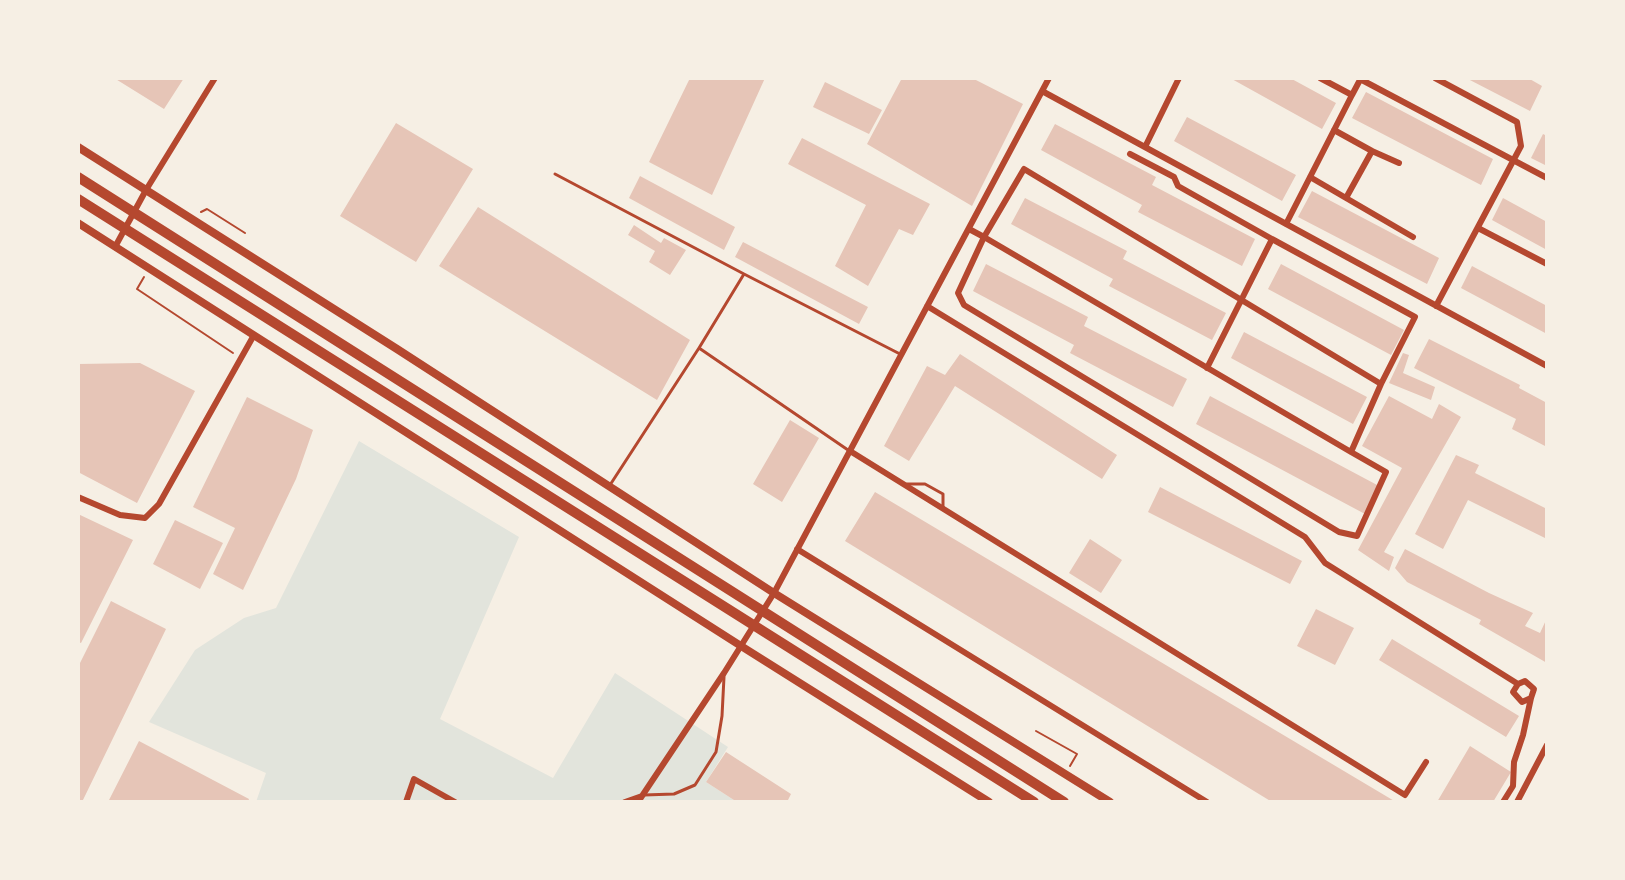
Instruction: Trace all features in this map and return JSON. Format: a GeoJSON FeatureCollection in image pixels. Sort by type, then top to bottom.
{"type":"FeatureCollection","features":[{"type":"Feature","properties":{"kind":"highway"},"geometry":{"type":"LineString","coordinates":[[78,177],[1065,802]]}},
{"type":"Feature","properties":{"kind":"highway"},"geometry":{"type":"LineString","coordinates":[[78,199],[1034,802]]}},
{"type":"Feature","properties":{"kind":"street"},"geometry":{"type":"LineString","coordinates":[[115,247],[146,190],[215,78]]}},
{"type":"Feature","properties":{"kind":"street"},"geometry":{"type":"LineString","coordinates":[[625,802],[641,800],[774,593],[1049,78]]}},
{"type":"Feature","properties":{"kind":"street"},"geometry":{"type":"LineString","coordinates":[[1145,147],[1179,78]]}},
{"type":"Feature","properties":{"kind":"street"},"geometry":{"type":"LineString","coordinates":[[1320,78],[1352,94]]}},
{"type":"Feature","properties":{"kind":"street"},"geometry":{"type":"LineString","coordinates":[[1286,224],[1360,78],[1547,178]]}},
{"type":"Feature","properties":{"kind":"street"},"geometry":{"type":"LineString","coordinates":[[1435,78],[1517,122],[1521,146],[1436,306]]}},
{"type":"Feature","properties":{"kind":"street"},"geometry":{"type":"LineString","coordinates":[[1042,91],[1547,366]]}},
{"type":"Feature","properties":{"kind":"street"},"geometry":{"type":"LineString","coordinates":[[1334,130],[1399,163]]}},
{"type":"Feature","properties":{"kind":"street"},"geometry":{"type":"LineString","coordinates":[[78,147],[387,342],[774,593],[1110,802]]}},
{"type":"Feature","properties":{"kind":"street"},"geometry":{"type":"LineString","coordinates":[[1346,198],[1372,151]]}},
{"type":"Feature","properties":{"kind":"street"},"geometry":{"type":"LineString","coordinates":[[1130,154],[1174,177],[1178,186],[1415,317],[1350,452]]}},
{"type":"Feature","properties":{"kind":"street"},"geometry":{"type":"LineString","coordinates":[[969,229],[984,237],[1350,452],[1386,472],[1357,536],[1339,532],[964,305],[958,293],[984,237],[1024,169],[1381,384]]}},
{"type":"Feature","properties":{"kind":"street"},"geometry":{"type":"LineString","coordinates":[[1310,177],[1413,237]]}},
{"type":"Feature","properties":{"kind":"street"},"geometry":{"type":"LineString","coordinates":[[78,223],[989,802]]}},
{"type":"Feature","properties":{"kind":"street"},"geometry":{"type":"LineString","coordinates":[[1478,228],[1547,264]]}},
{"type":"Feature","properties":{"kind":"street"},"geometry":{"type":"LineString","coordinates":[[1207,368],[1272,239]]}},
{"type":"Feature","properties":{"kind":"street"},"geometry":{"type":"LineString","coordinates":[[927,306],[1305,537],[1325,563],[1518,684]]}},
{"type":"Feature","properties":{"kind":"street"},"geometry":{"type":"LineString","coordinates":[[78,497],[120,515],[145,518],[159,504],[254,335]]}},
{"type":"Feature","properties":{"kind":"street"},"geometry":{"type":"LineString","coordinates":[[850,451],[1405,795],[1426,762]]}},
{"type":"Feature","properties":{"kind":"street"},"geometry":{"type":"LineString","coordinates":[[797,549],[1207,802]]}},
{"type":"Feature","properties":{"kind":"street"},"geometry":{"type":"LineString","coordinates":[[1503,802],[1513,786],[1514,762],[1524,735],[1534,688],[1525,681],[1518,684],[1513,692],[1522,702],[1531,698]]}},
{"type":"Feature","properties":{"kind":"street"},"geometry":{"type":"LineString","coordinates":[[1517,802],[1547,745]]}},
{"type":"Feature","properties":{"kind":"street"},"geometry":{"type":"LineString","coordinates":[[406,802],[414,779],[455,802]]}},
{"type":"Feature","properties":{"kind":"lane"},"geometry":{"type":"LineString","coordinates":[[555,174],[901,355]]}},
{"type":"Feature","properties":{"kind":"lane"},"geometry":{"type":"LineString","coordinates":[[609,486],[744,274]]}},
{"type":"Feature","properties":{"kind":"lane"},"geometry":{"type":"LineString","coordinates":[[699,348],[850,451]]}},
{"type":"Feature","properties":{"kind":"lane"},"geometry":{"type":"LineString","coordinates":[[902,483],[925,484],[943,494],[943,509]]}},
{"type":"Feature","properties":{"kind":"lane"},"geometry":{"type":"LineString","coordinates":[[641,800],[674,794],[694,785],[716,752],[722,716],[724,673]]}},
{"type":"Feature","properties":{"kind":"path"},"geometry":{"type":"LineString","coordinates":[[191,325],[240,358]]}},
{"type":"Feature","properties":{"kind":"shaded area"},"geometry":{"type":"Polygon","coordinates":[[[359,441],[519,537],[440,719],[553,778],[615,673],[728,747],[706,782],[737,802],[256,802],[266,773],[149,722],[195,650],[244,618],[276,608],[359,441]]]}},
{"type":"Feature","properties":{"kind":"building"},"geometry":{"type":"Polygon","coordinates":[[[114,78],[184,78],[164,109],[114,78]]]}},
{"type":"Feature","properties":{"kind":"building"},"geometry":{"type":"Polygon","coordinates":[[[690,78],[765,78],[712,195],[649,162],[690,78]]]}},
{"type":"Feature","properties":{"kind":"building"},"geometry":{"type":"Polygon","coordinates":[[[902,78],[972,78],[1023,104],[972,206],[867,144],[902,78]]]}},
{"type":"Feature","properties":{"kind":"building"},"geometry":{"type":"Polygon","coordinates":[[[1230,78],[1290,78],[1336,103],[1322,129],[1230,78]]]}},
{"type":"Feature","properties":{"kind":"building"},"geometry":{"type":"Polygon","coordinates":[[[1466,78],[1528,78],[1542,86],[1530,111],[1466,78]]]}},
{"type":"Feature","properties":{"kind":"building"},"geometry":{"type":"Polygon","coordinates":[[[825,82],[882,110],[869,134],[813,107],[825,82]]]}},
{"type":"Feature","properties":{"kind":"building"},"geometry":{"type":"Polygon","coordinates":[[[1366,92],[1493,159],[1481,185],[1352,118],[1366,92]]]}},
{"type":"Feature","properties":{"kind":"building"},"geometry":{"type":"Polygon","coordinates":[[[1187,117],[1296,175],[1282,201],[1174,141],[1187,117]]]}},
{"type":"Feature","properties":{"kind":"building"},"geometry":{"type":"Polygon","coordinates":[[[396,123],[473,169],[416,262],[340,216],[396,123]]]}},
{"type":"Feature","properties":{"kind":"building"},"geometry":{"type":"Polygon","coordinates":[[[1055,124],[1156,177],[1152,185],[1255,239],[1242,266],[1138,212],[1142,205],[1041,150],[1055,124]]]}},
{"type":"Feature","properties":{"kind":"building"},"geometry":{"type":"Polygon","coordinates":[[[1543,134],[1547,136],[1547,166],[1531,158],[1543,134]]]}},
{"type":"Feature","properties":{"kind":"building"},"geometry":{"type":"Polygon","coordinates":[[[802,138],[930,204],[913,235],[899,229],[868,286],[835,266],[866,205],[788,164],[802,138]]]}},
{"type":"Feature","properties":{"kind":"building"},"geometry":{"type":"Polygon","coordinates":[[[640,176],[735,227],[724,250],[629,198],[640,176]]]}},
{"type":"Feature","properties":{"kind":"building"},"geometry":{"type":"Polygon","coordinates":[[[1312,191],[1439,258],[1427,284],[1298,217],[1312,191]]]}},
{"type":"Feature","properties":{"kind":"building"},"geometry":{"type":"Polygon","coordinates":[[[1025,198],[1127,251],[1123,259],[1226,313],[1212,340],[1109,286],[1113,279],[1011,224],[1025,198]]]}},
{"type":"Feature","properties":{"kind":"building"},"geometry":{"type":"Polygon","coordinates":[[[1503,198],[1547,222],[1547,250],[1492,220],[1503,198]]]}},
{"type":"Feature","properties":{"kind":"building"},"geometry":{"type":"Polygon","coordinates":[[[478,207],[690,340],[657,400],[439,266],[478,207]]]}},
{"type":"Feature","properties":{"kind":"building"},"geometry":{"type":"Polygon","coordinates":[[[634,225],[661,243],[664,238],[686,250],[670,275],[649,262],[655,251],[628,235],[634,225]]]}},
{"type":"Feature","properties":{"kind":"building"},"geometry":{"type":"Polygon","coordinates":[[[743,242],[868,307],[859,324],[735,257],[743,242]]]}},
{"type":"Feature","properties":{"kind":"building"},"geometry":{"type":"Polygon","coordinates":[[[986,264],[1088,317],[1084,326],[1187,379],[1173,407],[1070,353],[1074,345],[973,291],[986,264]]]}},
{"type":"Feature","properties":{"kind":"building"},"geometry":{"type":"Polygon","coordinates":[[[1281,264],[1404,330],[1391,355],[1268,289],[1281,264]]]}},
{"type":"Feature","properties":{"kind":"building"},"geometry":{"type":"Polygon","coordinates":[[[1472,266],[1547,306],[1547,334],[1461,288],[1472,266]]]}},
{"type":"Feature","properties":{"kind":"building"},"geometry":{"type":"Polygon","coordinates":[[[1244,332],[1367,397],[1353,424],[1231,358],[1244,332]]]}},
{"type":"Feature","properties":{"kind":"building"},"geometry":{"type":"Polygon","coordinates":[[[1429,339],[1520,385],[1519,388],[1547,403],[1547,447],[1512,429],[1516,419],[1414,368],[1429,339]]]}},
{"type":"Feature","properties":{"kind":"building"},"geometry":{"type":"Polygon","coordinates":[[[1403,353],[1409,355],[1403,373],[1435,387],[1431,400],[1389,383],[1403,353]]]}},
{"type":"Feature","properties":{"kind":"building"},"geometry":{"type":"Polygon","coordinates":[[[960,354],[1117,455],[1102,479],[955,386],[909,461],[884,446],[927,366],[945,375],[960,354]]]}},
{"type":"Feature","properties":{"kind":"building"},"geometry":{"type":"Polygon","coordinates":[[[140,363],[195,391],[137,503],[78,472],[78,364],[140,363]]]}},
{"type":"Feature","properties":{"kind":"building"},"geometry":{"type":"Polygon","coordinates":[[[1210,396],[1379,486],[1365,514],[1196,424],[1210,396]]]}},
{"type":"Feature","properties":{"kind":"building"},"geometry":{"type":"Polygon","coordinates":[[[1389,396],[1432,419],[1439,404],[1461,417],[1384,552],[1394,557],[1389,571],[1358,550],[1402,468],[1362,446],[1389,396]]]}},
{"type":"Feature","properties":{"kind":"building"},"geometry":{"type":"Polygon","coordinates":[[[247,397],[313,430],[296,479],[243,590],[213,574],[235,528],[193,507],[247,397]]]}},
{"type":"Feature","properties":{"kind":"building"},"geometry":{"type":"Polygon","coordinates":[[[790,420],[819,438],[782,502],[753,484],[790,420]]]}},
{"type":"Feature","properties":{"kind":"building"},"geometry":{"type":"Polygon","coordinates":[[[1456,455],[1479,465],[1475,473],[1547,509],[1547,539],[1468,500],[1443,549],[1415,534],[1456,455]]]}},
{"type":"Feature","properties":{"kind":"building"},"geometry":{"type":"Polygon","coordinates":[[[1160,487],[1302,561],[1290,584],[1148,512],[1160,487]]]}},
{"type":"Feature","properties":{"kind":"building"},"geometry":{"type":"Polygon","coordinates":[[[875,492],[1396,802],[1272,802],[845,541],[875,492]]]}},
{"type":"Feature","properties":{"kind":"building"},"geometry":{"type":"Polygon","coordinates":[[[78,514],[133,540],[81,643],[78,642],[78,514]]]}},
{"type":"Feature","properties":{"kind":"building"},"geometry":{"type":"Polygon","coordinates":[[[175,520],[223,543],[200,589],[153,564],[175,520]]]}},
{"type":"Feature","properties":{"kind":"building"},"geometry":{"type":"Polygon","coordinates":[[[1090,539],[1122,560],[1101,593],[1069,573],[1090,539]]]}},
{"type":"Feature","properties":{"kind":"building"},"geometry":{"type":"Polygon","coordinates":[[[1405,549],[1533,613],[1525,626],[1540,633],[1547,618],[1547,663],[1479,624],[1481,620],[1407,582],[1395,568],[1405,549]]]}},
{"type":"Feature","properties":{"kind":"building"},"geometry":{"type":"Polygon","coordinates":[[[111,601],[166,629],[82,802],[78,802],[78,667],[111,601]]]}},
{"type":"Feature","properties":{"kind":"building"},"geometry":{"type":"Polygon","coordinates":[[[1316,609],[1354,628],[1335,665],[1297,646],[1316,609]]]}},
{"type":"Feature","properties":{"kind":"building"},"geometry":{"type":"Polygon","coordinates":[[[1392,639],[1519,716],[1506,737],[1379,660],[1392,639]]]}},
{"type":"Feature","properties":{"kind":"building"},"geometry":{"type":"Polygon","coordinates":[[[139,741],[249,799],[248,802],[108,802],[139,741]]]}},
{"type":"Feature","properties":{"kind":"building"},"geometry":{"type":"Polygon","coordinates":[[[1470,746],[1511,772],[1493,802],[1437,802],[1470,746]]]}},
{"type":"Feature","properties":{"kind":"building"},"geometry":{"type":"Polygon","coordinates":[[[726,752],[791,794],[787,802],[737,802],[706,782],[726,752]]]}}]}
